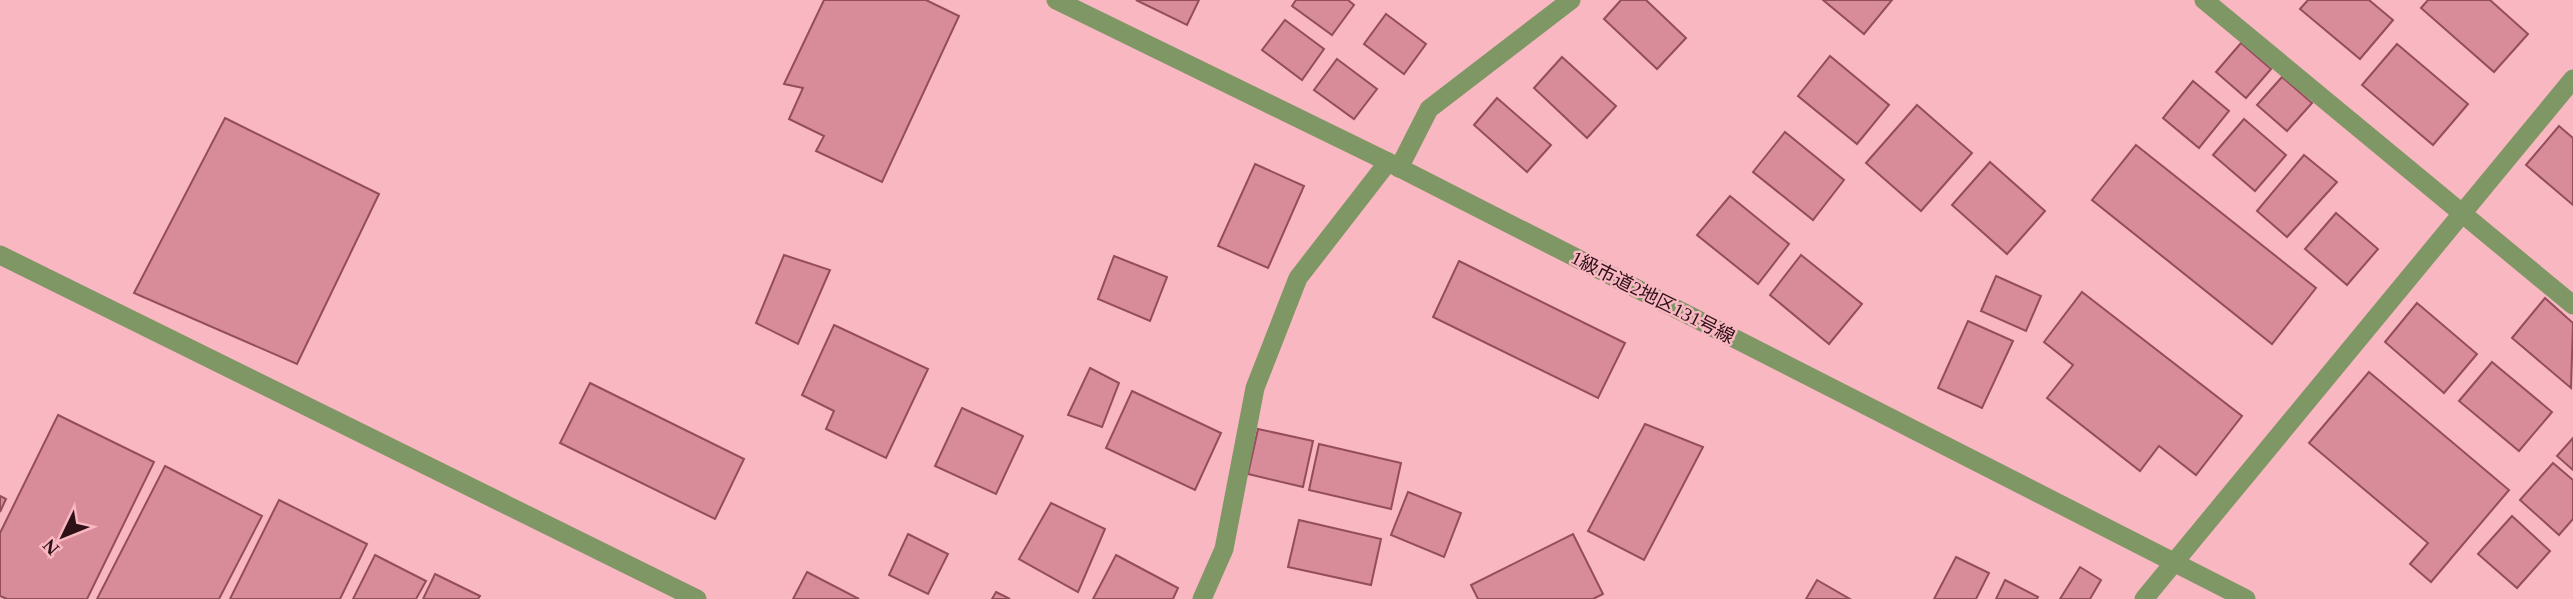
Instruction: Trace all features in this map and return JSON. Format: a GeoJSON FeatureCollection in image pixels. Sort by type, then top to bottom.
{"type":"FeatureCollection","features":[{"type":"Feature","properties":{"kind":"street","name":"1級市道2地区131号線"},"geometry":{"type":"LineString","coordinates":[[1056,0],[1393,165],[2246,599]]}},
{"type":"Feature","properties":{"kind":"street"},"geometry":{"type":"LineString","coordinates":[[1202,599],[1224,549],[1255,388],[1298,278],[1393,165],[1429,109],[1571,0]]}},
{"type":"Feature","properties":{"kind":"street"},"geometry":{"type":"LineString","coordinates":[[2204,0],[2573,304]]}},
{"type":"Feature","properties":{"kind":"street"},"geometry":{"type":"LineString","coordinates":[[2144,599],[2573,79]]}},
{"type":"Feature","properties":{"kind":"street"},"geometry":{"type":"LineString","coordinates":[[0,255],[698,599]]}},
{"type":"Feature","properties":{"kind":"building"},"geometry":{"type":"Polygon","coordinates":[[[824,0],[926,0],[959,16],[882,182],[816,151],[824,136],[789,119],[803,88],[784,84],[824,0]]]}},
{"type":"Feature","properties":{"kind":"building"},"geometry":{"type":"Polygon","coordinates":[[[1136,0],[1199,0],[1187,25],[1136,0]]]}},
{"type":"Feature","properties":{"kind":"building"},"geometry":{"type":"Polygon","coordinates":[[[1296,0],[1348,0],[1354,5],[1332,35],[1292,6],[1296,0]]]}},
{"type":"Feature","properties":{"kind":"building"},"geometry":{"type":"Polygon","coordinates":[[[1621,0],[1646,0],[1686,38],[1657,69],[1604,19],[1621,0]]]}},
{"type":"Feature","properties":{"kind":"building"},"geometry":{"type":"Polygon","coordinates":[[[1823,0],[1892,0],[1864,34],[1823,0]]]}},
{"type":"Feature","properties":{"kind":"building"},"geometry":{"type":"Polygon","coordinates":[[[2308,0],[2369,0],[2393,20],[2360,59],[2300,9],[2308,0]]]}},
{"type":"Feature","properties":{"kind":"building"},"geometry":{"type":"Polygon","coordinates":[[[2428,0],[2490,0],[2528,34],[2494,72],[2421,8],[2428,0]]]}},
{"type":"Feature","properties":{"kind":"building"},"geometry":{"type":"Polygon","coordinates":[[[1386,14],[1426,44],[1404,74],[1364,44],[1386,14]]]}},
{"type":"Feature","properties":{"kind":"building"},"geometry":{"type":"Polygon","coordinates":[[[1285,20],[1324,49],[1302,80],[1262,50],[1285,20]]]}},
{"type":"Feature","properties":{"kind":"building"},"geometry":{"type":"Polygon","coordinates":[[[2241,43],[2271,69],[2246,98],[2216,72],[2241,43]]]}},
{"type":"Feature","properties":{"kind":"building"},"geometry":{"type":"Polygon","coordinates":[[[2397,44],[2468,104],[2433,145],[2362,85],[2397,44]]]}},
{"type":"Feature","properties":{"kind":"building"},"geometry":{"type":"Polygon","coordinates":[[[1830,56],[1889,105],[1857,144],[1798,96],[1830,56]]]}},
{"type":"Feature","properties":{"kind":"building"},"geometry":{"type":"Polygon","coordinates":[[[1562,57],[1616,106],[1587,138],[1534,88],[1562,57]]]}},
{"type":"Feature","properties":{"kind":"building"},"geometry":{"type":"Polygon","coordinates":[[[1337,59],[1377,89],[1354,119],[1314,90],[1337,59]]]}},
{"type":"Feature","properties":{"kind":"building"},"geometry":{"type":"Polygon","coordinates":[[[2282,77],[2312,103],[2287,131],[2257,105],[2282,77]]]}},
{"type":"Feature","properties":{"kind":"building"},"geometry":{"type":"Polygon","coordinates":[[[2193,81],[2229,111],[2199,148],[2163,118],[2193,81]]]}},
{"type":"Feature","properties":{"kind":"building"},"geometry":{"type":"Polygon","coordinates":[[[1497,98],[1551,145],[1527,172],[1474,125],[1497,98]]]}},
{"type":"Feature","properties":{"kind":"building"},"geometry":{"type":"Polygon","coordinates":[[[1917,105],[1972,153],[1921,211],[1866,163],[1917,105]]]}},
{"type":"Feature","properties":{"kind":"building"},"geometry":{"type":"Polygon","coordinates":[[[225,118],[379,194],[297,364],[134,293],[225,118]]]}},
{"type":"Feature","properties":{"kind":"building"},"geometry":{"type":"Polygon","coordinates":[[[2244,119],[2286,155],[2255,191],[2213,155],[2244,119]]]}},
{"type":"Feature","properties":{"kind":"building"},"geometry":{"type":"Polygon","coordinates":[[[2559,126],[2573,138],[2573,205],[2526,165],[2559,126]]]}},
{"type":"Feature","properties":{"kind":"building"},"geometry":{"type":"Polygon","coordinates":[[[1785,132],[1844,180],[1813,220],[1753,172],[1785,132]]]}},
{"type":"Feature","properties":{"kind":"building"},"geometry":{"type":"Polygon","coordinates":[[[2136,145],[2316,288],[2272,344],[2092,200],[2136,145]]]}},
{"type":"Feature","properties":{"kind":"building"},"geometry":{"type":"Polygon","coordinates":[[[2304,155],[2337,182],[2287,237],[2257,211],[2304,155]]]}},
{"type":"Feature","properties":{"kind":"building"},"geometry":{"type":"Polygon","coordinates":[[[1990,162],[2045,211],[2007,254],[1952,205],[1990,162]]]}},
{"type":"Feature","properties":{"kind":"building"},"geometry":{"type":"Polygon","coordinates":[[[1255,164],[1304,186],[1268,268],[1218,246],[1255,164]]]}},
{"type":"Feature","properties":{"kind":"building"},"geometry":{"type":"Polygon","coordinates":[[[1730,196],[1789,244],[1758,284],[1697,235],[1730,196]]]}},
{"type":"Feature","properties":{"kind":"building"},"geometry":{"type":"Polygon","coordinates":[[[2336,213],[2378,249],[2347,285],[2305,249],[2336,213]]]}},
{"type":"Feature","properties":{"kind":"building"},"geometry":{"type":"Polygon","coordinates":[[[784,255],[830,270],[798,344],[756,323],[784,255]]]}},
{"type":"Feature","properties":{"kind":"building"},"geometry":{"type":"Polygon","coordinates":[[[1801,255],[1862,304],[1829,344],[1770,295],[1801,255]]]}},
{"type":"Feature","properties":{"kind":"building"},"geometry":{"type":"Polygon","coordinates":[[[1114,256],[1167,277],[1150,321],[1098,299],[1114,256]]]}},
{"type":"Feature","properties":{"kind":"building"},"geometry":{"type":"Polygon","coordinates":[[[1459,261],[1625,343],[1598,398],[1433,317],[1459,261]]]}},
{"type":"Feature","properties":{"kind":"building"},"geometry":{"type":"Polygon","coordinates":[[[1996,276],[2041,296],[2026,331],[1981,311],[1996,276]]]}},
{"type":"Feature","properties":{"kind":"building"},"geometry":{"type":"Polygon","coordinates":[[[2082,292],[2242,416],[2196,475],[2159,446],[2140,471],[2047,398],[2073,365],[2044,342],[2082,292]]]}},
{"type":"Feature","properties":{"kind":"building"},"geometry":{"type":"Polygon","coordinates":[[[2545,298],[2573,323],[2571,388],[2512,338],[2545,298]]]}},
{"type":"Feature","properties":{"kind":"building"},"geometry":{"type":"Polygon","coordinates":[[[2417,303],[2477,354],[2444,393],[2385,342],[2417,303]]]}},
{"type":"Feature","properties":{"kind":"building"},"geometry":{"type":"Polygon","coordinates":[[[1968,321],[2013,341],[1982,408],[1938,388],[1968,321]]]}},
{"type":"Feature","properties":{"kind":"building"},"geometry":{"type":"Polygon","coordinates":[[[834,325],[928,369],[886,458],[826,429],[834,411],[802,395],[834,325]]]}},
{"type":"Feature","properties":{"kind":"building"},"geometry":{"type":"Polygon","coordinates":[[[2492,362],[2552,412],[2519,451],[2459,401],[2492,362]]]}},
{"type":"Feature","properties":{"kind":"building"},"geometry":{"type":"Polygon","coordinates":[[[1090,368],[1119,383],[1102,427],[1068,415],[1090,368]]]}},
{"type":"Feature","properties":{"kind":"building"},"geometry":{"type":"Polygon","coordinates":[[[2369,372],[2509,490],[2431,582],[2410,564],[2428,543],[2309,443],[2369,372]]]}},
{"type":"Feature","properties":{"kind":"building"},"geometry":{"type":"Polygon","coordinates":[[[590,383],[744,459],[715,519],[560,443],[590,383]]]}},
{"type":"Feature","properties":{"kind":"building"},"geometry":{"type":"Polygon","coordinates":[[[1132,391],[1221,433],[1195,490],[1106,448],[1132,391]]]}},
{"type":"Feature","properties":{"kind":"building"},"geometry":{"type":"Polygon","coordinates":[[[962,408],[1023,436],[996,494],[935,466],[962,408]]]}},
{"type":"Feature","properties":{"kind":"building"},"geometry":{"type":"Polygon","coordinates":[[[58,415],[154,462],[87,599],[7,599],[0,596],[0,533],[58,415]]]}},
{"type":"Feature","properties":{"kind":"building"},"geometry":{"type":"Polygon","coordinates":[[[1645,424],[1703,447],[1644,560],[1588,531],[1645,424]]]}},
{"type":"Feature","properties":{"kind":"building"},"geometry":{"type":"Polygon","coordinates":[[[1258,429],[1313,441],[1303,487],[1248,474],[1258,429]]]}},
{"type":"Feature","properties":{"kind":"building"},"geometry":{"type":"Polygon","coordinates":[[[2573,438],[2573,470],[2557,456],[2573,438]]]}},
{"type":"Feature","properties":{"kind":"building"},"geometry":{"type":"Polygon","coordinates":[[[1319,444],[1401,463],[1391,509],[1309,490],[1319,444]]]}},
{"type":"Feature","properties":{"kind":"building"},"geometry":{"type":"Polygon","coordinates":[[[2553,463],[2573,480],[2573,519],[2559,535],[2520,500],[2553,463]]]}},
{"type":"Feature","properties":{"kind":"building"},"geometry":{"type":"Polygon","coordinates":[[[165,466],[262,516],[219,599],[97,599],[165,466]]]}},
{"type":"Feature","properties":{"kind":"building"},"geometry":{"type":"Polygon","coordinates":[[[1408,492],[1461,513],[1444,557],[1391,535],[1408,492]]]}},
{"type":"Feature","properties":{"kind":"building"},"geometry":{"type":"Polygon","coordinates":[[[0,496],[6,499],[0,512],[0,496]]]}},
{"type":"Feature","properties":{"kind":"building"},"geometry":{"type":"Polygon","coordinates":[[[279,500],[367,544],[340,599],[230,599],[279,500]]]}},
{"type":"Feature","properties":{"kind":"building"},"geometry":{"type":"Polygon","coordinates":[[[1051,503],[1105,529],[1078,592],[1019,559],[1051,503]]]}},
{"type":"Feature","properties":{"kind":"building"},"geometry":{"type":"Polygon","coordinates":[[[2512,516],[2550,551],[2517,588],[2478,554],[2512,516]]]}},
{"type":"Feature","properties":{"kind":"building"},"geometry":{"type":"Polygon","coordinates":[[[1299,520],[1381,539],[1371,585],[1288,567],[1299,520]]]}},
{"type":"Feature","properties":{"kind":"building"},"geometry":{"type":"Polygon","coordinates":[[[908,534],[948,554],[928,594],[889,575],[908,534]]]}},
{"type":"Feature","properties":{"kind":"building"},"geometry":{"type":"Polygon","coordinates":[[[1573,534],[1603,594],[1593,599],[1478,599],[1471,585],[1573,534]]]}},
{"type":"Feature","properties":{"kind":"building"},"geometry":{"type":"Polygon","coordinates":[[[375,555],[426,581],[416,599],[353,599],[375,555]]]}},
{"type":"Feature","properties":{"kind":"building"},"geometry":{"type":"Polygon","coordinates":[[[1116,555],[1178,588],[1173,599],[1093,599],[1116,555]]]}},
{"type":"Feature","properties":{"kind":"building"},"geometry":{"type":"Polygon","coordinates":[[[1956,557],[1989,573],[1976,599],[1934,599],[1956,557]]]}},
{"type":"Feature","properties":{"kind":"building"},"geometry":{"type":"Polygon","coordinates":[[[2080,567],[2101,580],[2090,599],[2060,599],[2080,567]]]}},
{"type":"Feature","properties":{"kind":"building"},"geometry":{"type":"Polygon","coordinates":[[[807,572],[859,599],[793,599],[807,572]]]}},
{"type":"Feature","properties":{"kind":"building"},"geometry":{"type":"Polygon","coordinates":[[[435,574],[480,596],[478,599],[423,599],[435,574]]]}},
{"type":"Feature","properties":{"kind":"building"},"geometry":{"type":"Polygon","coordinates":[[[1817,580],[1850,599],[1806,599],[1817,580]]]}},
{"type":"Feature","properties":{"kind":"building"},"geometry":{"type":"Polygon","coordinates":[[[2005,580],[2038,597],[2037,599],[1996,599],[2005,580]]]}},
{"type":"Feature","properties":{"kind":"building"},"geometry":{"type":"Polygon","coordinates":[[[996,592],[1010,599],[992,599],[996,592]]]}}]}
